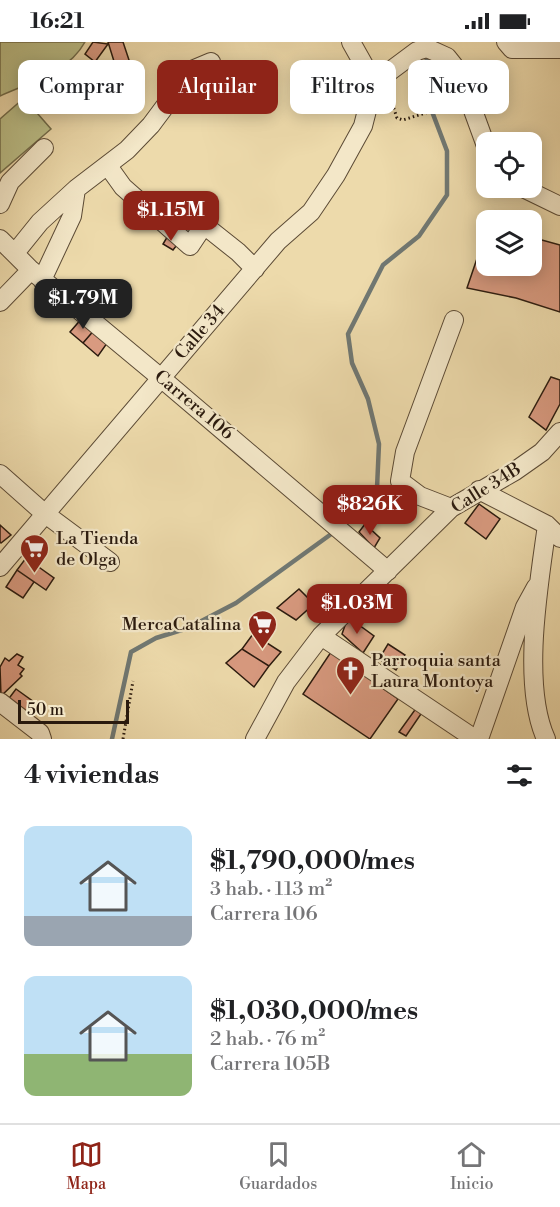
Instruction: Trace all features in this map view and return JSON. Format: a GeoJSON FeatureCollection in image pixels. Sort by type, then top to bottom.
{"type":"FeatureCollection","features":[{"type":"Feature","properties":{"kind":"street"},"geometry":{"type":"LineString","coordinates":[[351,42],[361,60]]}},
{"type":"Feature","properties":{"kind":"street"},"geometry":{"type":"LineString","coordinates":[[506,42],[512,49],[560,49]]}},
{"type":"Feature","properties":{"kind":"street"},"geometry":{"type":"LineString","coordinates":[[396,67],[417,51],[427,48],[447,57],[459,72],[481,132]]}},
{"type":"Feature","properties":{"kind":"street"},"geometry":{"type":"LineString","coordinates":[[15,253],[40,222],[76,189],[108,166],[151,125],[159,114]]}},
{"type":"Feature","properties":{"kind":"street","name":"Calle 34"},"geometry":{"type":"LineString","coordinates":[[0,567],[278,241],[311,212],[336,175],[363,126],[366,114]]}},
{"type":"Feature","properties":{"kind":"street"},"geometry":{"type":"LineString","coordinates":[[0,204],[10,182],[44,148]]}},
{"type":"Feature","properties":{"kind":"street"},"geometry":{"type":"LineString","coordinates":[[108,166],[123,188],[190,246],[204,225],[255,268]]}},
{"type":"Feature","properties":{"kind":"street"},"geometry":{"type":"LineString","coordinates":[[0,302],[37,275],[72,216],[76,189]]}},
{"type":"Feature","properties":{"kind":"street"},"geometry":{"type":"LineString","coordinates":[[542,197],[560,206]]}},
{"type":"Feature","properties":{"kind":"street","name":"Carrera 106"},"geometry":{"type":"LineString","coordinates":[[0,239],[37,275],[388,571]]}},
{"type":"Feature","properties":{"kind":"street"},"geometry":{"type":"LineString","coordinates":[[451,508],[420,496],[400,480],[405,452],[454,320]]}},
{"type":"Feature","properties":{"kind":"street","name":"Calle 34B"},"geometry":{"type":"LineString","coordinates":[[255,739],[286,682],[321,636],[451,508],[515,471],[542,452],[560,432]]}},
{"type":"Feature","properties":{"kind":"street"},"geometry":{"type":"LineString","coordinates":[[0,474],[44,513],[110,561]]}},
{"type":"Feature","properties":{"kind":"street"},"geometry":{"type":"LineString","coordinates":[[479,490],[547,525],[560,538]]}},
{"type":"Feature","properties":{"kind":"street"},"geometry":{"type":"LineString","coordinates":[[546,739],[537,711],[535,692],[539,580],[547,525]]}},
{"type":"Feature","properties":{"kind":"street"},"geometry":{"type":"LineString","coordinates":[[321,636],[477,739],[525,607],[539,580]]}},
{"type":"Feature","properties":{"kind":"street"},"geometry":{"type":"LineString","coordinates":[[0,702],[40,733],[42,739]]}},
{"type":"Feature","properties":{"kind":"path"},"geometry":{"type":"LineString","coordinates":[[396,114],[397,118],[425,114]]}},
{"type":"Feature","properties":{"kind":"path"},"geometry":{"type":"LineString","coordinates":[[123,739],[133,681]]}},
{"type":"Feature","properties":{"kind":"green space"},"geometry":{"type":"Polygon","coordinates":[[[0,42],[85,42],[71,60],[18,60],[18,88],[0,96],[0,42]]]}},
{"type":"Feature","properties":{"kind":"green space"},"geometry":{"type":"Polygon","coordinates":[[[18,103],[18,114],[38,114],[51,129],[0,173],[0,119],[18,103]]]}},
{"type":"Feature","properties":{"kind":"building"},"geometry":{"type":"Polygon","coordinates":[[[93,42],[108,44],[96,60],[92,60],[85,54],[93,42]]]}},
{"type":"Feature","properties":{"kind":"building"},"geometry":{"type":"Polygon","coordinates":[[[108,42],[123,42],[129,60],[114,60],[108,42]]]}},
{"type":"Feature","properties":{"kind":"building"},"geometry":{"type":"Polygon","coordinates":[[[169,234],[180,241],[173,250],[163,244],[169,234]]]}},
{"type":"Feature","properties":{"kind":"building"},"geometry":{"type":"Polygon","coordinates":[[[542,240],[560,245],[560,312],[516,298],[467,288],[476,261],[476,276],[542,276],[542,240]]]}},
{"type":"Feature","properties":{"kind":"building"},"geometry":{"type":"Polygon","coordinates":[[[83,317],[96,328],[83,343],[70,332],[83,317]]]}},
{"type":"Feature","properties":{"kind":"building"},"geometry":{"type":"Polygon","coordinates":[[[96,328],[110,339],[98,356],[83,343],[96,328]]]}},
{"type":"Feature","properties":{"kind":"building"},"geometry":{"type":"Polygon","coordinates":[[[551,377],[560,380],[560,404],[546,430],[529,417],[551,377]]]}},
{"type":"Feature","properties":{"kind":"building"},"geometry":{"type":"Polygon","coordinates":[[[479,504],[500,519],[486,539],[465,523],[479,504]]]}},
{"type":"Feature","properties":{"kind":"building"},"geometry":{"type":"Polygon","coordinates":[[[365,524],[380,538],[374,548],[359,532],[365,524]]]}},
{"type":"Feature","properties":{"kind":"building"},"geometry":{"type":"Polygon","coordinates":[[[0,525],[11,535],[1,543],[0,542],[0,525]]]}},
{"type":"Feature","properties":{"kind":"building","name":"La Tienda de Olga"},"geometry":{"type":"Polygon","coordinates":[[[26,558],[54,578],[46,590],[17,570],[26,558]]]}},
{"type":"Feature","properties":{"kind":"building"},"geometry":{"type":"Polygon","coordinates":[[[17,570],[34,582],[23,598],[6,587],[17,570]]]}},
{"type":"Feature","properties":{"kind":"building"},"geometry":{"type":"Polygon","coordinates":[[[299,589],[314,604],[296,620],[277,608],[299,589]]]}},
{"type":"Feature","properties":{"kind":"building"},"geometry":{"type":"Polygon","coordinates":[[[348,617],[374,636],[363,653],[342,634],[348,617]]]}},
{"type":"Feature","properties":{"kind":"building","name":"MercaCatalina"},"geometry":{"type":"Polygon","coordinates":[[[253,634],[281,652],[269,666],[242,649],[253,634]]]}},
{"type":"Feature","properties":{"kind":"building"},"geometry":{"type":"Polygon","coordinates":[[[388,644],[405,655],[396,670],[379,659],[388,644]]]}},
{"type":"Feature","properties":{"kind":"building"},"geometry":{"type":"Polygon","coordinates":[[[242,649],[269,666],[254,687],[226,663],[242,649]]]}},
{"type":"Feature","properties":{"kind":"building","name":"Parroquia santa Laura Montoya"},"geometry":{"type":"Polygon","coordinates":[[[331,652],[398,699],[370,739],[303,694],[331,652]]]}},
{"type":"Feature","properties":{"kind":"building"},"geometry":{"type":"Polygon","coordinates":[[[17,654],[23,657],[18,665],[24,669],[20,674],[22,676],[1,696],[0,667],[5,658],[9,661],[17,654]]]}},
{"type":"Feature","properties":{"kind":"building"},"geometry":{"type":"Polygon","coordinates":[[[16,689],[34,702],[36,707],[26,719],[7,701],[16,689]]]}},
{"type":"Feature","properties":{"kind":"building"},"geometry":{"type":"Polygon","coordinates":[[[417,707],[423,711],[406,736],[399,732],[417,707]]]}},
{"type":"Feature","properties":{"kind":"waterway"},"geometry":{"type":"LineString","coordinates":[[342,525],[377,488],[379,444],[368,399],[352,363],[348,334],[383,265],[419,236],[447,195],[447,151],[425,93],[427,53]]}},
{"type":"Feature","properties":{"kind":"waterway"},"geometry":{"type":"LineString","coordinates":[[112,739],[131,652],[156,638],[188,628],[236,603],[334,532]]}},
{"type":"Feature","properties":{"kind":"place","name":"La Tienda de Olga"},"geometry":{"type":"Point","coordinates":[35,574]}},
{"type":"Feature","properties":{"kind":"place","name":"MercaCatalina"},"geometry":{"type":"Point","coordinates":[262,650]}},
{"type":"Feature","properties":{"kind":"place","name":"Parroquia santa Laura Montoya"},"geometry":{"type":"Point","coordinates":[350,696]}}]}
